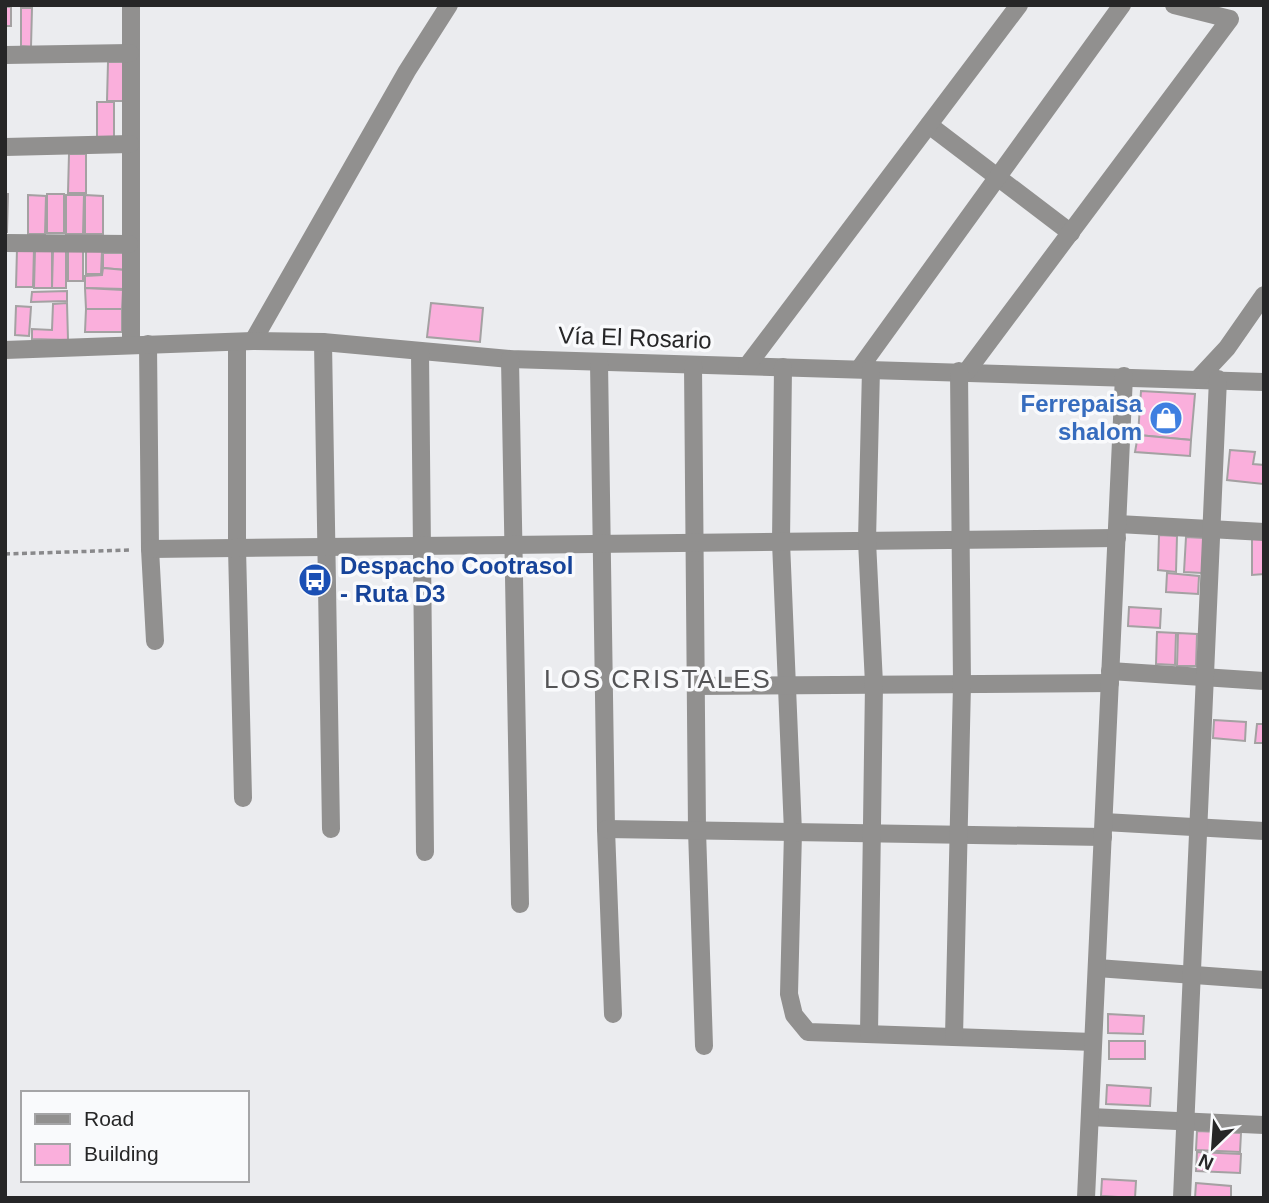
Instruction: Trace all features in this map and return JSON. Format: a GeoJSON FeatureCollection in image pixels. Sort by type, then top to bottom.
{"type":"FeatureCollection","features":[{"type":"Feature","properties":{"kind":"street"},"geometry":{"type":"LineString","coordinates":[[131,5],[130,244],[140,344],[155,641]]}},
{"type":"Feature","properties":{"kind":"street"},"geometry":{"type":"LineString","coordinates":[[243,798],[237,548],[245,341],[449,5]]}},
{"type":"Feature","properties":{"kind":"street"},"geometry":{"type":"LineString","coordinates":[[747,366],[1019,5]]}},
{"type":"Feature","properties":{"kind":"street"},"geometry":{"type":"LineString","coordinates":[[869,1034],[874,684],[867,541],[865,369],[1122,5]]}},
{"type":"Feature","properties":{"kind":"street"},"geometry":{"type":"LineString","coordinates":[[954,1037],[960,835],[962,684],[959,540],[963,371],[1071,233],[1230,19],[1174,5]]}},
{"type":"Feature","properties":{"kind":"street"},"geometry":{"type":"LineString","coordinates":[[5,55],[130,53]]}},
{"type":"Feature","properties":{"kind":"street"},"geometry":{"type":"LineString","coordinates":[[929,125],[1071,233]]}},
{"type":"Feature","properties":{"kind":"street"},"geometry":{"type":"LineString","coordinates":[[5,147],[130,144]]}},
{"type":"Feature","properties":{"kind":"street"},"geometry":{"type":"LineString","coordinates":[[5,243],[130,244]]}},
{"type":"Feature","properties":{"kind":"street"},"geometry":{"type":"LineString","coordinates":[[1199,378],[1227,348],[1264,295]]}},
{"type":"Feature","properties":{"kind":"street","name":"Vía El Rosario"},"geometry":{"type":"LineString","coordinates":[[5,350],[245,341],[323,342],[510,359],[1264,382]]}},
{"type":"Feature","properties":{"kind":"street"},"geometry":{"type":"LineString","coordinates":[[323,342],[331,829]]}},
{"type":"Feature","properties":{"kind":"street"},"geometry":{"type":"LineString","coordinates":[[420,352],[425,852]]}},
{"type":"Feature","properties":{"kind":"street"},"geometry":{"type":"LineString","coordinates":[[510,359],[520,904]]}},
{"type":"Feature","properties":{"kind":"street"},"geometry":{"type":"LineString","coordinates":[[599,362],[606,829],[613,1014]]}},
{"type":"Feature","properties":{"kind":"street"},"geometry":{"type":"LineString","coordinates":[[693,365],[697,830],[704,1046]]}},
{"type":"Feature","properties":{"kind":"street"},"geometry":{"type":"LineString","coordinates":[[783,367],[781,542],[793,832],[789,994],[794,1015],[808,1032],[1093,1042]]}},
{"type":"Feature","properties":{"kind":"street"},"geometry":{"type":"LineString","coordinates":[[1086,1198],[1124,376]]}},
{"type":"Feature","properties":{"kind":"street"},"geometry":{"type":"LineString","coordinates":[[1182,1198],[1193,975],[1196,827],[1213,530],[1218,379]]}},
{"type":"Feature","properties":{"kind":"street"},"geometry":{"type":"LineString","coordinates":[[150,550],[513,542],[603,544],[959,540],[1117,531],[1264,532]]}},
{"type":"Feature","properties":{"kind":"street"},"geometry":{"type":"LineString","coordinates":[[695,685],[962,684],[1110,677],[1264,681]]}},
{"type":"Feature","properties":{"kind":"street"},"geometry":{"type":"LineString","coordinates":[[606,829],[960,835],[1196,827],[1264,831]]}},
{"type":"Feature","properties":{"kind":"street"},"geometry":{"type":"LineString","coordinates":[[1097,968],[1264,980]]}},
{"type":"Feature","properties":{"kind":"street"},"geometry":{"type":"LineString","coordinates":[[1090,1117],[1264,1125]]}},
{"type":"Feature","properties":{"kind":"path"},"geometry":{"type":"LineString","coordinates":[[5,554],[150,550]]}},
{"type":"Feature","properties":{"kind":"building"},"geometry":{"type":"Polygon","coordinates":[[[5,7],[11,7],[11,26],[5,26],[5,7]]]}},
{"type":"Feature","properties":{"kind":"building"},"geometry":{"type":"Polygon","coordinates":[[[21,8],[32,8],[31,47],[21,46],[21,8]]]}},
{"type":"Feature","properties":{"kind":"building"},"geometry":{"type":"Polygon","coordinates":[[[108,62],[125,62],[125,101],[107,101],[108,62]]]}},
{"type":"Feature","properties":{"kind":"building"},"geometry":{"type":"Polygon","coordinates":[[[97,102],[114,102],[114,141],[97,140],[97,102]]]}},
{"type":"Feature","properties":{"kind":"building"},"geometry":{"type":"Polygon","coordinates":[[[69,154],[86,154],[86,193],[68,193],[69,154]]]}},
{"type":"Feature","properties":{"kind":"building"},"geometry":{"type":"Polygon","coordinates":[[[5,194],[8,194],[7,232],[5,232],[5,194]]]}},
{"type":"Feature","properties":{"kind":"building"},"geometry":{"type":"Polygon","coordinates":[[[47,194],[64,194],[64,233],[47,233],[47,194]]]}},
{"type":"Feature","properties":{"kind":"building"},"geometry":{"type":"Polygon","coordinates":[[[28,195],[46,196],[45,234],[28,234],[28,195]]]}},
{"type":"Feature","properties":{"kind":"building"},"geometry":{"type":"Polygon","coordinates":[[[66,195],[84,195],[83,234],[66,234],[66,195]]]}},
{"type":"Feature","properties":{"kind":"building"},"geometry":{"type":"Polygon","coordinates":[[[85,195],[103,196],[103,234],[85,234],[85,195]]]}},
{"type":"Feature","properties":{"kind":"building"},"geometry":{"type":"Polygon","coordinates":[[[17,249],[34,249],[33,287],[16,287],[17,249]]]}},
{"type":"Feature","properties":{"kind":"building"},"geometry":{"type":"Polygon","coordinates":[[[35,250],[52,250],[52,288],[34,288],[35,250]]]}},
{"type":"Feature","properties":{"kind":"building"},"geometry":{"type":"Polygon","coordinates":[[[53,250],[66,250],[66,288],[52,288],[53,250]]]}},
{"type":"Feature","properties":{"kind":"building"},"geometry":{"type":"Polygon","coordinates":[[[68,250],[83,250],[83,281],[68,281],[68,250]]]}},
{"type":"Feature","properties":{"kind":"building"},"geometry":{"type":"Polygon","coordinates":[[[86,251],[102,251],[101,274],[86,274],[86,251]]]}},
{"type":"Feature","properties":{"kind":"building"},"geometry":{"type":"Polygon","coordinates":[[[103,253],[126,253],[125,270],[103,268],[103,253]]]}},
{"type":"Feature","properties":{"kind":"building"},"geometry":{"type":"Polygon","coordinates":[[[103,268],[125,270],[125,289],[85,288],[85,276],[102,275],[103,268]]]}},
{"type":"Feature","properties":{"kind":"building"},"geometry":{"type":"Polygon","coordinates":[[[85,288],[123,290],[122,309],[86,309],[85,288]]]}},
{"type":"Feature","properties":{"kind":"building"},"geometry":{"type":"Polygon","coordinates":[[[67,291],[67,301],[31,302],[32,292],[67,291]]]}},
{"type":"Feature","properties":{"kind":"building"},"geometry":{"type":"Polygon","coordinates":[[[67,303],[68,340],[32,339],[32,329],[52,330],[53,304],[67,303]]]}},
{"type":"Feature","properties":{"kind":"building"},"geometry":{"type":"Polygon","coordinates":[[[431,303],[483,308],[480,342],[427,337],[431,303]]]}},
{"type":"Feature","properties":{"kind":"building"},"geometry":{"type":"Polygon","coordinates":[[[16,306],[31,307],[29,336],[15,335],[16,306]]]}},
{"type":"Feature","properties":{"kind":"building"},"geometry":{"type":"Polygon","coordinates":[[[86,309],[122,309],[122,332],[85,332],[86,309]]]}},
{"type":"Feature","properties":{"kind":"building","name":"Ferrepaisa shalom"},"geometry":{"type":"Polygon","coordinates":[[[1141,391],[1195,394],[1191,440],[1138,435],[1141,391]]]}},
{"type":"Feature","properties":{"kind":"building"},"geometry":{"type":"Polygon","coordinates":[[[1138,435],[1191,440],[1190,456],[1135,452],[1138,435]]]}},
{"type":"Feature","properties":{"kind":"building"},"geometry":{"type":"Polygon","coordinates":[[[1230,450],[1255,452],[1253,464],[1264,465],[1263,484],[1227,480],[1230,450]]]}},
{"type":"Feature","properties":{"kind":"building"},"geometry":{"type":"Polygon","coordinates":[[[1159,535],[1177,536],[1176,572],[1158,570],[1159,535]]]}},
{"type":"Feature","properties":{"kind":"building"},"geometry":{"type":"Polygon","coordinates":[[[1186,537],[1204,538],[1202,573],[1184,572],[1186,537]]]}},
{"type":"Feature","properties":{"kind":"building"},"geometry":{"type":"Polygon","coordinates":[[[1252,539],[1264,539],[1264,574],[1252,575],[1252,539]]]}},
{"type":"Feature","properties":{"kind":"building"},"geometry":{"type":"Polygon","coordinates":[[[1167,573],[1199,576],[1198,594],[1166,592],[1167,573]]]}},
{"type":"Feature","properties":{"kind":"building"},"geometry":{"type":"Polygon","coordinates":[[[1129,607],[1161,609],[1160,628],[1128,626],[1129,607]]]}},
{"type":"Feature","properties":{"kind":"building"},"geometry":{"type":"Polygon","coordinates":[[[1157,632],[1176,633],[1175,665],[1156,664],[1157,632]]]}},
{"type":"Feature","properties":{"kind":"building"},"geometry":{"type":"Polygon","coordinates":[[[1178,633],[1197,634],[1196,666],[1177,666],[1178,633]]]}},
{"type":"Feature","properties":{"kind":"building"},"geometry":{"type":"Polygon","coordinates":[[[1214,720],[1246,722],[1245,741],[1213,738],[1214,720]]]}},
{"type":"Feature","properties":{"kind":"building"},"geometry":{"type":"Polygon","coordinates":[[[1257,724],[1264,724],[1264,743],[1255,743],[1257,724]]]}},
{"type":"Feature","properties":{"kind":"building"},"geometry":{"type":"Polygon","coordinates":[[[1108,1014],[1144,1016],[1143,1034],[1108,1033],[1108,1014]]]}},
{"type":"Feature","properties":{"kind":"building"},"geometry":{"type":"Polygon","coordinates":[[[1109,1041],[1145,1041],[1145,1059],[1109,1059],[1109,1041]]]}},
{"type":"Feature","properties":{"kind":"building"},"geometry":{"type":"Polygon","coordinates":[[[1107,1085],[1151,1088],[1150,1106],[1106,1104],[1107,1085]]]}},
{"type":"Feature","properties":{"kind":"building"},"geometry":{"type":"Polygon","coordinates":[[[1197,1131],[1241,1133],[1240,1152],[1196,1150],[1197,1131]]]}},
{"type":"Feature","properties":{"kind":"building"},"geometry":{"type":"Polygon","coordinates":[[[1197,1152],[1241,1154],[1240,1173],[1196,1171],[1197,1152]]]}},
{"type":"Feature","properties":{"kind":"building"},"geometry":{"type":"Polygon","coordinates":[[[1102,1179],[1136,1181],[1135,1198],[1101,1196],[1102,1179]]]}},
{"type":"Feature","properties":{"kind":"building"},"geometry":{"type":"Polygon","coordinates":[[[1196,1183],[1231,1186],[1231,1198],[1195,1198],[1196,1183]]]}},
{"type":"Feature","properties":{"kind":"place","name":"Ferrepaisa shalom"},"geometry":{"type":"Point","coordinates":[1166,418]}},
{"type":"Feature","properties":{"kind":"place","name":"Despacho Cootrasol - Ruta D3"},"geometry":{"type":"Point","coordinates":[315,580]}},
{"type":"Feature","properties":{"kind":"district","name":"LOS CRISTALES"},"geometry":{"type":"Point","coordinates":[658,679]}}]}
